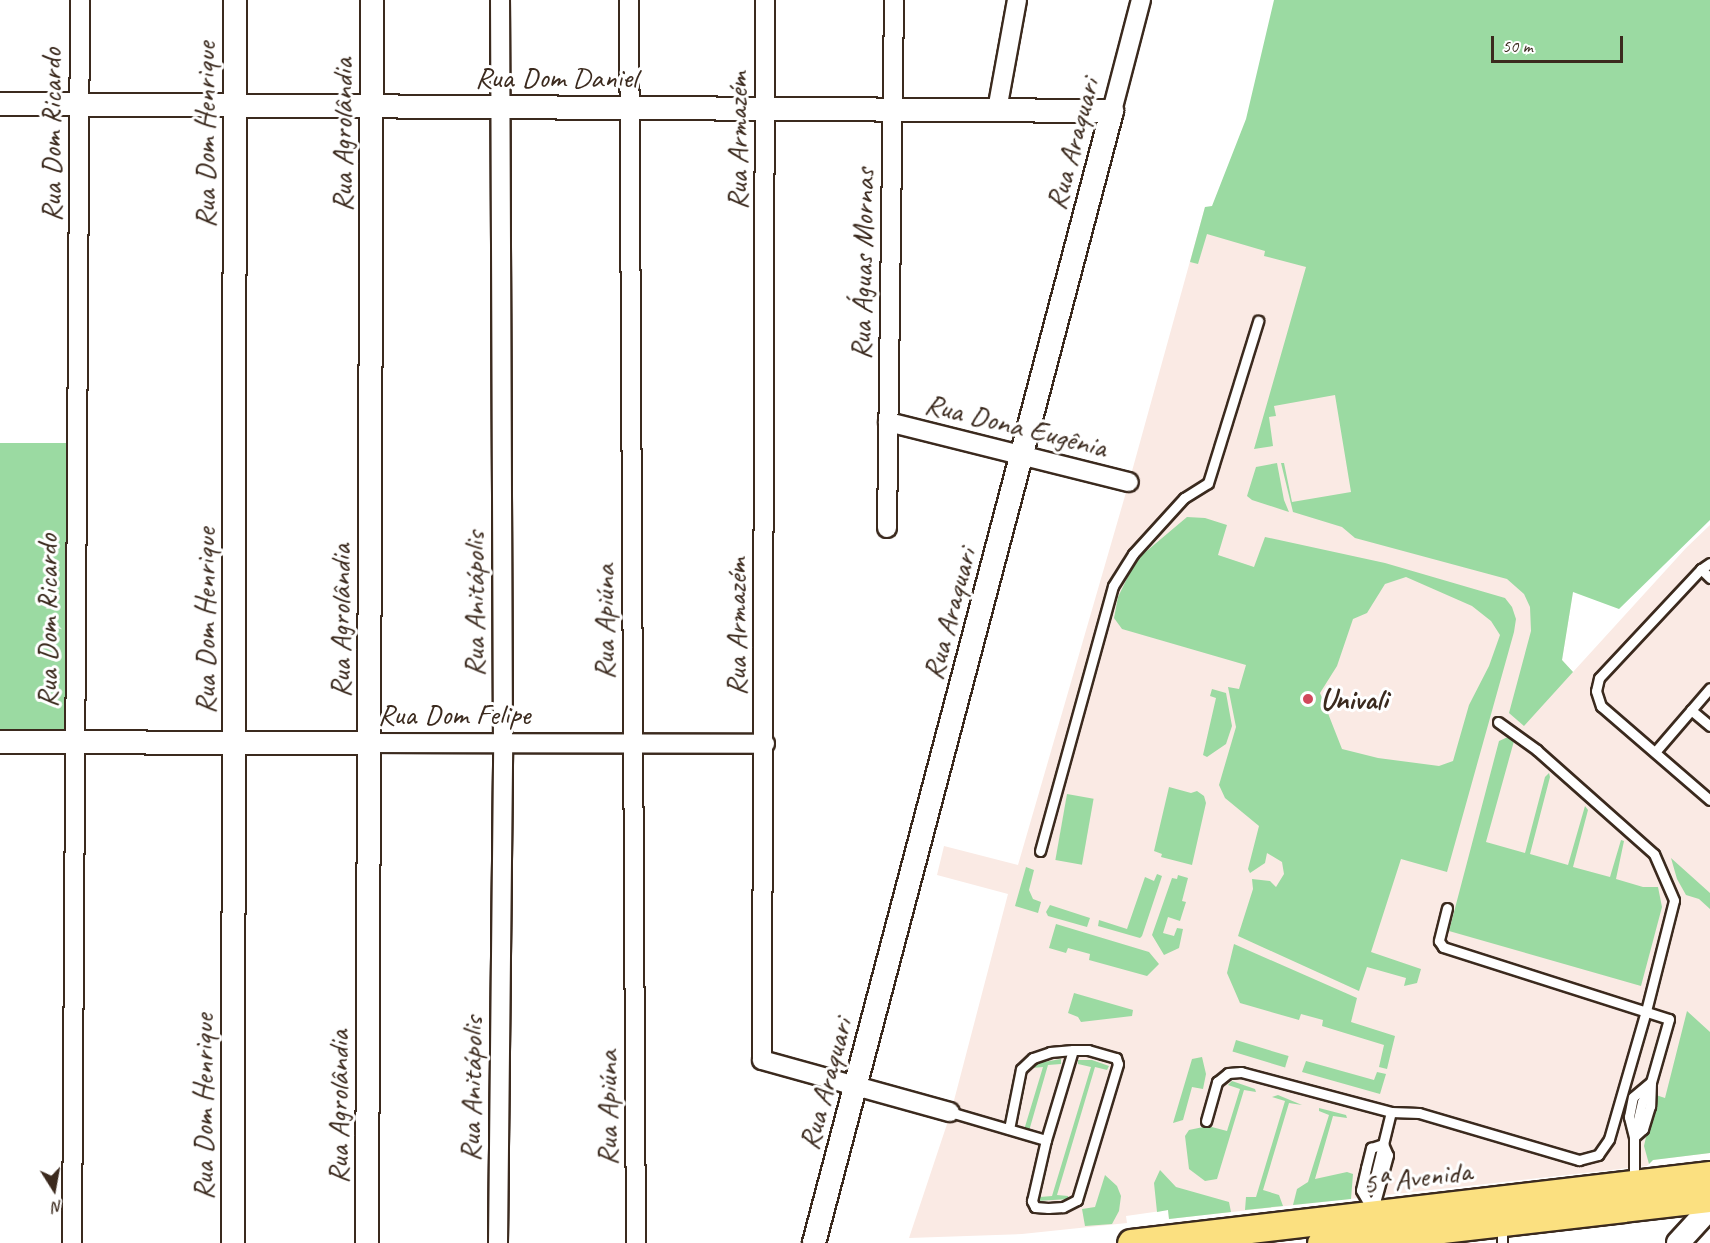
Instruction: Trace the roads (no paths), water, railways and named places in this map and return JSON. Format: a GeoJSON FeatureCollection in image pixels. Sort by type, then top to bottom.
{"type":"FeatureCollection","features":[{"type":"Feature","properties":{"kind":"main road","name":"5ª Avenida"},"geometry":{"type":"LineString","coordinates":[[1131,1243],[1368,1210],[1710,1175]]}},
{"type":"Feature","properties":{"kind":"main road","name":"5ª Avenida"},"geometry":{"type":"LineString","coordinates":[[1321,1243],[1502,1233],[1710,1198]]}},
{"type":"Feature","properties":{"kind":"street","name":"Rua Dom Ricardo"},"geometry":{"type":"LineString","coordinates":[[72,1243],[80,0]]}},
{"type":"Feature","properties":{"kind":"street","name":"Rua Dom Henrique"},"geometry":{"type":"LineString","coordinates":[[233,1243],[235,0]]}},
{"type":"Feature","properties":{"kind":"street","name":"Rua Agrolândia"},"geometry":{"type":"LineString","coordinates":[[367,1243],[372,0]]}},
{"type":"Feature","properties":{"kind":"street","name":"Rua Anitápolis"},"geometry":{"type":"LineString","coordinates":[[498,1243],[503,744],[500,0]]}},
{"type":"Feature","properties":{"kind":"street","name":"Rua Apiúna"},"geometry":{"type":"LineString","coordinates":[[629,0],[636,1243]]}},
{"type":"Feature","properties":{"kind":"street","name":"Rua Armazém"},"geometry":{"type":"LineString","coordinates":[[765,0],[765,744],[762,1060],[950,1112]]}},
{"type":"Feature","properties":{"kind":"street","name":"Rua Águas Mornas"},"geometry":{"type":"LineString","coordinates":[[887,528],[894,0]]}},
{"type":"Feature","properties":{"kind":"street"},"geometry":{"type":"LineString","coordinates":[[997,110],[1017,0]]}},
{"type":"Feature","properties":{"kind":"street","name":"Rua Araquari"},"geometry":{"type":"LineString","coordinates":[[814,1243],[1141,0]]}},
{"type":"Feature","properties":{"kind":"street","name":"Rua Dom Daniel"},"geometry":{"type":"LineString","coordinates":[[0,104],[1112,111]]}},
{"type":"Feature","properties":{"kind":"street","name":"Rua Dona Eugênia"},"geometry":{"type":"LineString","coordinates":[[888,422],[1130,482]]}},
{"type":"Feature","properties":{"kind":"street","name":"Rua Dom Felipe"},"geometry":{"type":"LineString","coordinates":[[0,742],[765,744]]}},
{"type":"Feature","properties":{"kind":"street"},"geometry":{"type":"LineString","coordinates":[[1678,1243],[1710,1208]]}},
{"type":"Feature","properties":{"kind":"lane"},"geometry":{"type":"LineString","coordinates":[[1040,851],[1113,586],[1133,554],[1176,506],[1208,483],[1258,321]]}},
{"type":"Feature","properties":{"kind":"lane"},"geometry":{"type":"LineString","coordinates":[[1710,563],[1701,569],[1599,678],[1596,691],[1601,706],[1710,800]]}},
{"type":"Feature","properties":{"kind":"lane"},"geometry":{"type":"LineString","coordinates":[[1701,569],[1710,578]]}},
{"type":"Feature","properties":{"kind":"lane"},"geometry":{"type":"LineString","coordinates":[[1655,753],[1710,688]]}},
{"type":"Feature","properties":{"kind":"lane"},"geometry":{"type":"LineString","coordinates":[[1691,710],[1710,726]]}},
{"type":"Feature","properties":{"kind":"lane"},"geometry":{"type":"LineString","coordinates":[[1206,1121],[1217,1082],[1227,1073],[1241,1072],[1391,1112],[1419,1113],[1579,1160],[1598,1155],[1609,1139],[1646,1011],[1674,900],[1668,881],[1654,854],[1537,750],[1498,722]]}},
{"type":"Feature","properties":{"kind":"lane"},"geometry":{"type":"LineString","coordinates":[[1447,908],[1439,941],[1443,947],[1669,1019],[1651,1082],[1642,1102],[1634,1137],[1634,1184]]}},
{"type":"Feature","properties":{"kind":"lane"},"geometry":{"type":"LineString","coordinates":[[1009,1129],[1021,1069],[1033,1058],[1050,1052],[1073,1050],[1111,1054],[1118,1064],[1077,1200],[1064,1207],[1035,1207],[1032,1201],[1046,1140],[1073,1050]]}},
{"type":"Feature","properties":{"kind":"lane"},"geometry":{"type":"LineString","coordinates":[[950,1112],[1046,1140]]}},
{"type":"Feature","properties":{"kind":"lane"},"geometry":{"type":"LineString","coordinates":[[1368,1210],[1391,1112]]}},
{"type":"Feature","properties":{"kind":"place","name":"Univali"},"geometry":{"type":"Point","coordinates":[1308,699]}}]}
